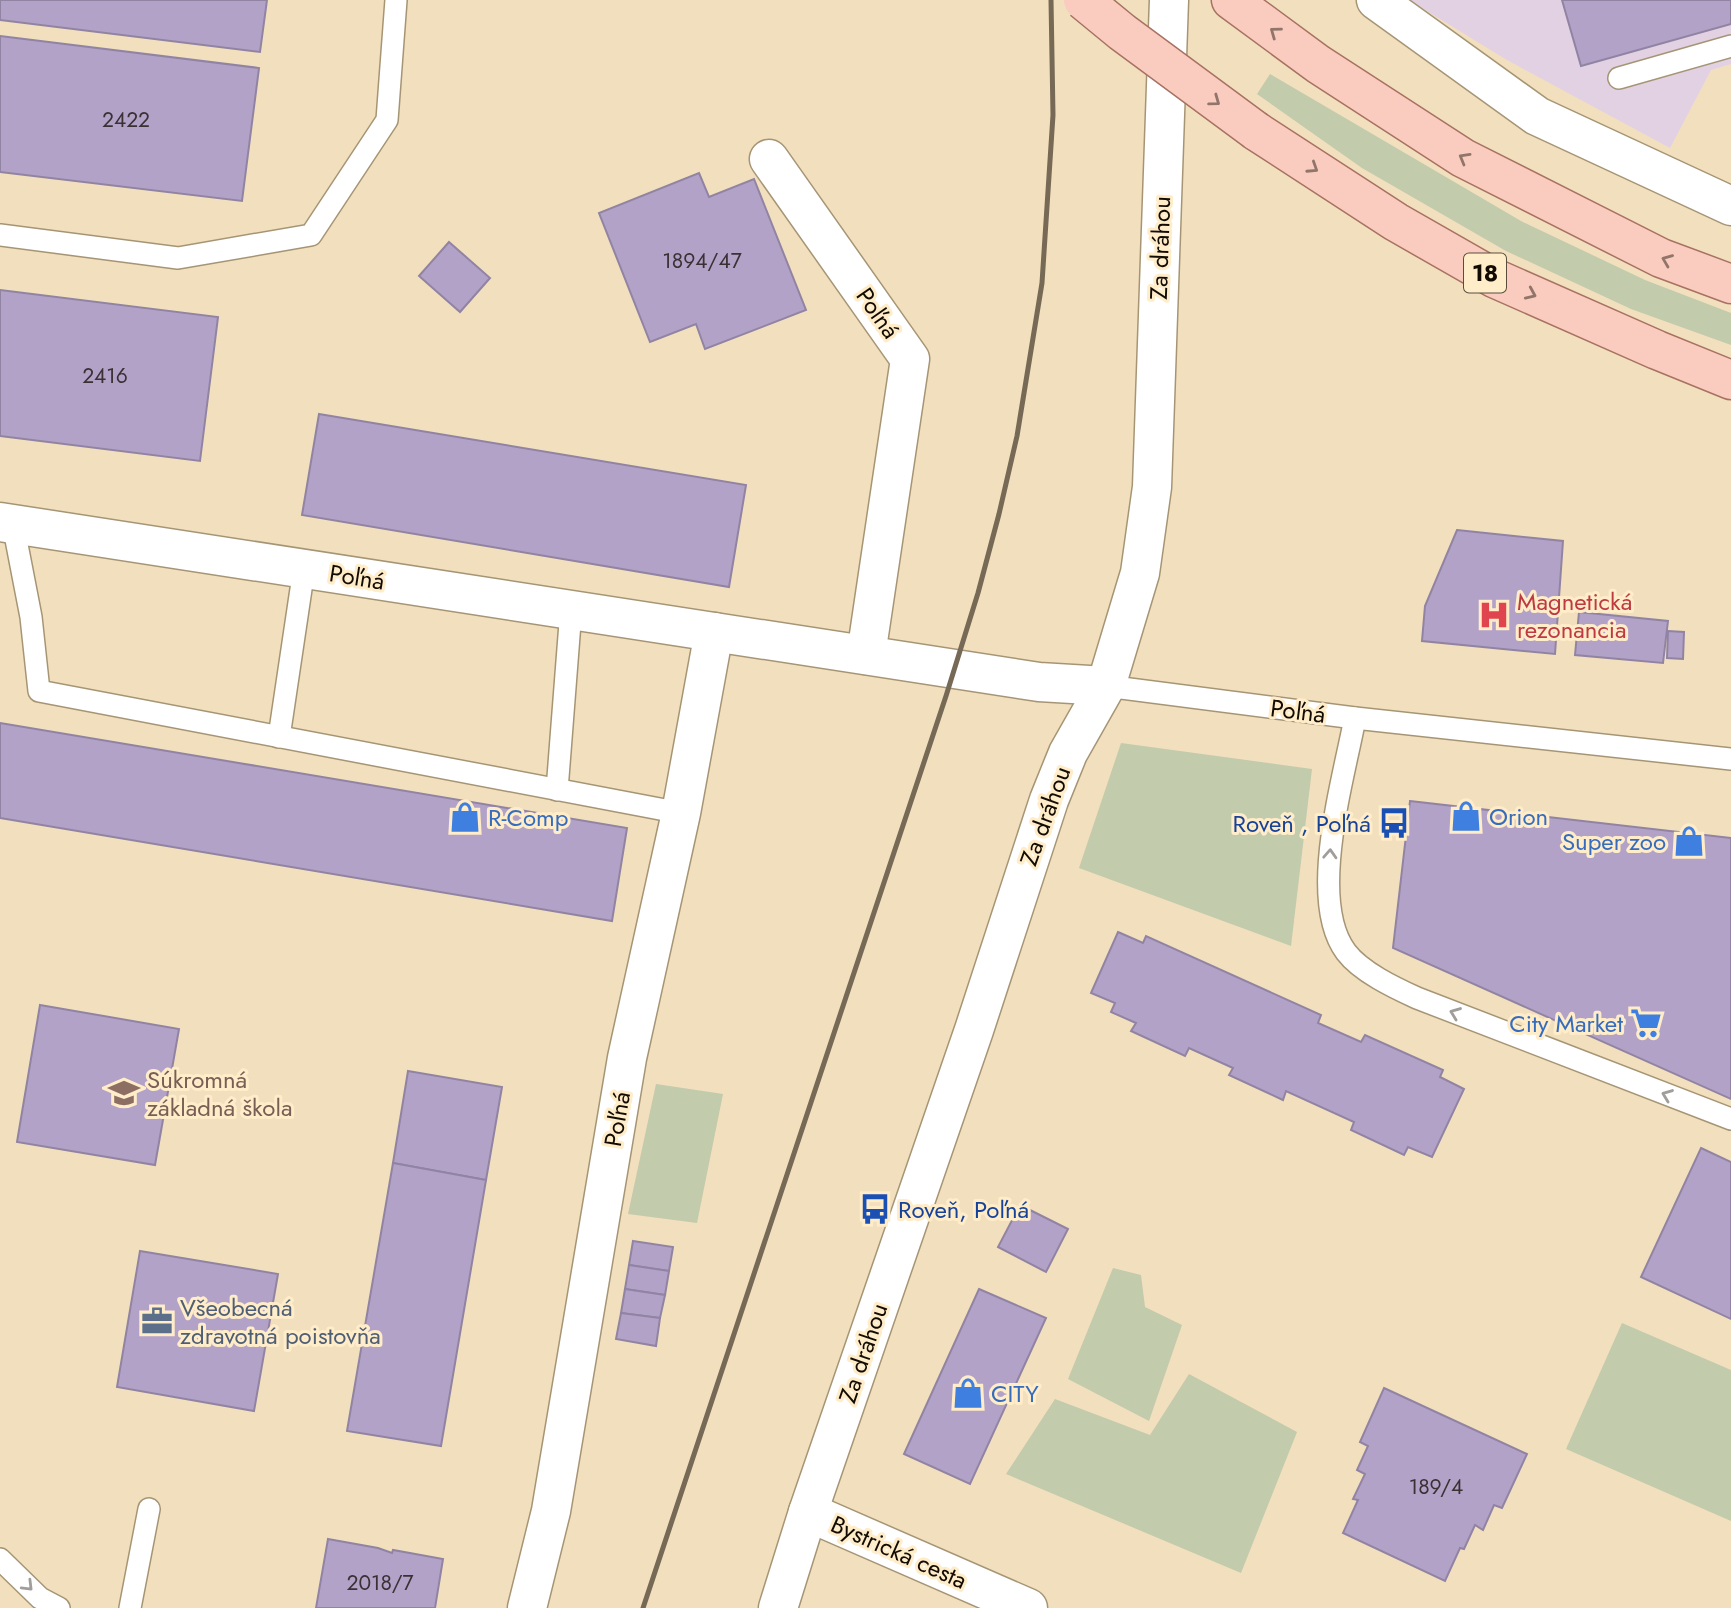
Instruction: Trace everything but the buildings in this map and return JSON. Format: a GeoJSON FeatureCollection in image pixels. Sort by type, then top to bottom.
{"type":"FeatureCollection","features":[{"type":"Feature","properties":{"kind":"main road","name":"18"},"geometry":{"type":"LineString","coordinates":[[1083,0],[1256,131],[1396,222],[1494,278],[1731,380]]}},
{"type":"Feature","properties":{"kind":"main road"},"geometry":{"type":"LineString","coordinates":[[1231,0],[1318,64],[1463,158],[1661,258],[1731,284]]}},
{"type":"Feature","properties":{"kind":"street","name":"Za dráhou"},"geometry":{"type":"LineString","coordinates":[[778,1608],[1049,800],[1068,753],[1106,686],[1140,573],[1152,487],[1169,0]]}},
{"type":"Feature","properties":{"kind":"street"},"geometry":{"type":"LineString","coordinates":[[1376,0],[1537,117],[1731,206]]}},
{"type":"Feature","properties":{"kind":"street","name":"Poľná"},"geometry":{"type":"LineString","coordinates":[[769,159],[910,359],[866,655]]}},
{"type":"Feature","properties":{"kind":"street","name":"Poľná"},"geometry":{"type":"LineString","coordinates":[[7,523],[1039,681],[1106,686]]}},
{"type":"Feature","properties":{"kind":"street","name":"Poľná"},"geometry":{"type":"LineString","coordinates":[[527,1608],[551,1511],[627,1058],[681,813],[715,632]]}},
{"type":"Feature","properties":{"kind":"street","name":"Bystrická cesta"},"geometry":{"type":"LineString","coordinates":[[808,1512],[1028,1608]]}},
{"type":"Feature","properties":{"kind":"lane"},"geometry":{"type":"LineString","coordinates":[[0,235],[178,258],[311,235],[387,120],[396,0]]}},
{"type":"Feature","properties":{"kind":"lane"},"geometry":{"type":"LineString","coordinates":[[1619,78],[1731,46]]}},
{"type":"Feature","properties":{"kind":"lane"},"geometry":{"type":"LineString","coordinates":[[7,523],[31,617],[39,691],[681,813]]}},
{"type":"Feature","properties":{"kind":"lane"},"geometry":{"type":"LineString","coordinates":[[279,737],[304,569]]}},
{"type":"Feature","properties":{"kind":"lane"},"geometry":{"type":"LineString","coordinates":[[557,790],[571,610]]}},
{"type":"Feature","properties":{"kind":"lane","name":"Poľná"},"geometry":{"type":"LineString","coordinates":[[1106,686],[1355,718],[1731,759]]}},
{"type":"Feature","properties":{"kind":"lane"},"geometry":{"type":"LineString","coordinates":[[1355,718],[1331,839],[1329,881],[1331,920],[1346,953],[1383,983],[1417,998],[1731,1119]]}},
{"type":"Feature","properties":{"kind":"lane"},"geometry":{"type":"LineString","coordinates":[[130,1608],[149,1509]]}},
{"type":"Feature","properties":{"kind":"lane"},"geometry":{"type":"LineString","coordinates":[[0,1559],[40,1598],[59,1608]]}},
{"type":"Feature","properties":{"kind":"shaded area"},"geometry":{"type":"Polygon","coordinates":[[[1409,0],[1731,0],[1731,64],[1711,70],[1670,148],[1507,60],[1409,0]]]}},
{"type":"Feature","properties":{"kind":"green space"},"geometry":{"type":"Polygon","coordinates":[[[1270,74],[1521,221],[1645,280],[1731,313],[1731,345],[1631,309],[1506,251],[1362,168],[1257,94],[1270,74]]]}},
{"type":"Feature","properties":{"kind":"green space"},"geometry":{"type":"Polygon","coordinates":[[[1121,743],[1312,769],[1291,946],[1079,868],[1121,743]]]}},
{"type":"Feature","properties":{"kind":"green space"},"geometry":{"type":"Polygon","coordinates":[[[656,1084],[723,1094],[697,1223],[628,1214],[656,1084]]]}},
{"type":"Feature","properties":{"kind":"green space"},"geometry":{"type":"Polygon","coordinates":[[[1113,1268],[1141,1275],[1145,1307],[1182,1325],[1149,1421],[1068,1379],[1113,1268]]]}},
{"type":"Feature","properties":{"kind":"green space"},"geometry":{"type":"Polygon","coordinates":[[[1622,1323],[1731,1370],[1731,1521],[1566,1449],[1622,1323]]]}},
{"type":"Feature","properties":{"kind":"green space"},"geometry":{"type":"Polygon","coordinates":[[[1189,1374],[1297,1432],[1241,1573],[1006,1474],[1055,1399],[1150,1435],[1189,1374]]]}},
{"type":"Feature","properties":{"kind":"railway"},"geometry":{"type":"LineString","coordinates":[[643,1608],[946,696],[999,514],[1017,436],[1042,283],[1053,115],[1051,0]]}},
{"type":"Feature","properties":{"kind":"place","name":"Magnetická rezonancia"},"geometry":{"type":"Point","coordinates":[1494,615]}},
{"type":"Feature","properties":{"kind":"place","name":"Orion"},"geometry":{"type":"Point","coordinates":[1466,816]}},
{"type":"Feature","properties":{"kind":"place","name":"R-Comp"},"geometry":{"type":"Point","coordinates":[465,817]}},
{"type":"Feature","properties":{"kind":"place","name":"Roveň , Poľná"},"geometry":{"type":"Point","coordinates":[1394,823]}},
{"type":"Feature","properties":{"kind":"place","name":"Super zoo"},"geometry":{"type":"Point","coordinates":[1689,841]}},
{"type":"Feature","properties":{"kind":"place","name":"City Market"},"geometry":{"type":"Point","coordinates":[1646,1023]}},
{"type":"Feature","properties":{"kind":"place","name":"Súkromná základná škola"},"geometry":{"type":"Point","coordinates":[124,1093]}},
{"type":"Feature","properties":{"kind":"place","name":"Roveň, Poľná"},"geometry":{"type":"Point","coordinates":[875,1209]}},
{"type":"Feature","properties":{"kind":"place","name":"Všeobecná zdravotná poistovňa"},"geometry":{"type":"Point","coordinates":[157,1321]}},
{"type":"Feature","properties":{"kind":"place","name":"CITY"},"geometry":{"type":"Point","coordinates":[968,1393]}}]}
